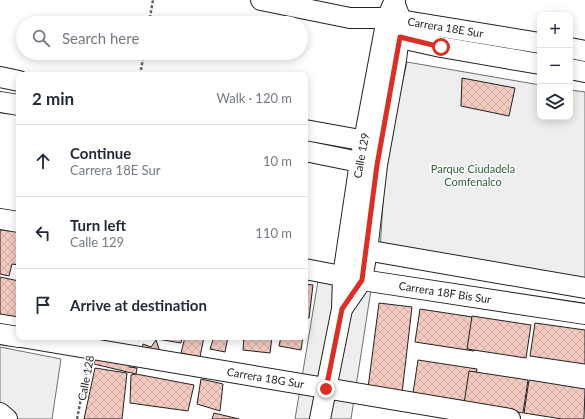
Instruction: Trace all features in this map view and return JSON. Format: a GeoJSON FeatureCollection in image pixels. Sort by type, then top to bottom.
{"type":"FeatureCollection","features":[{"type":"Feature","properties":{"kind":"street","name":"Carrera 18E Sur"},"geometry":{"type":"LineString","coordinates":[[261,0],[350,18],[394,19],[537,43]]}},
{"type":"Feature","properties":{"kind":"street","name":"Carrera 18E Sur"},"geometry":{"type":"LineString","coordinates":[[394,19],[441,47],[537,63]]}},
{"type":"Feature","properties":{"kind":"street","name":"Calle 129"},"geometry":{"type":"LineString","coordinates":[[320,419],[342,309],[352,278],[358,249],[368,164],[394,19]]}},
{"type":"Feature","properties":{"kind":"street"},"geometry":{"type":"LineString","coordinates":[[573,49],[585,51]]}},
{"type":"Feature","properties":{"kind":"street"},"geometry":{"type":"LineString","coordinates":[[573,70],[585,72]]}},
{"type":"Feature","properties":{"kind":"street"},"geometry":{"type":"LineString","coordinates":[[0,77],[16,80]]}},
{"type":"Feature","properties":{"kind":"street"},"geometry":{"type":"LineString","coordinates":[[0,102],[16,105]]}},
{"type":"Feature","properties":{"kind":"street"},"geometry":{"type":"LineString","coordinates":[[308,131],[372,142]]}},
{"type":"Feature","properties":{"kind":"street"},"geometry":{"type":"LineString","coordinates":[[308,152],[368,164]]}},
{"type":"Feature","properties":{"kind":"street"},"geometry":{"type":"LineString","coordinates":[[0,219],[16,222]]}},
{"type":"Feature","properties":{"kind":"street"},"geometry":{"type":"LineString","coordinates":[[358,249],[585,288]]}},
{"type":"Feature","properties":{"kind":"street","name":"Carrera 18F Bis Sur"},"geometry":{"type":"LineString","coordinates":[[308,270],[352,278],[585,314]]}},
{"type":"Feature","properties":{"kind":"street","name":"Carrera 18G Sur"},"geometry":{"type":"LineString","coordinates":[[0,334],[16,336]]}},
{"type":"Feature","properties":{"kind":"street","name":"Carrera 18G Sur"},"geometry":{"type":"LineString","coordinates":[[56,340],[92,343],[326,389],[510,419]]}},
{"type":"Feature","properties":{"kind":"street"},"geometry":{"type":"LineString","coordinates":[[0,413],[7,419]]}},
{"type":"Feature","properties":{"kind":"path"},"geometry":{"type":"LineString","coordinates":[[150,16],[153,0]]}},
{"type":"Feature","properties":{"kind":"path"},"geometry":{"type":"LineString","coordinates":[[141,72],[143,60]]}},
{"type":"Feature","properties":{"kind":"path","name":"Calle 128"},"geometry":{"type":"LineString","coordinates":[[77,419],[92,343]]}},
{"type":"Feature","properties":{"kind":"green space","name":"Parque Ciudadela Comfenalco"},"geometry":{"type":"Polygon","coordinates":[[[407,62],[537,84],[537,120],[573,120],[573,90],[585,92],[585,284],[380,250],[386,154],[407,62]]]}},
{"type":"Feature","properties":{"kind":"green space"},"geometry":{"type":"Polygon","coordinates":[[[319,275],[372,283],[351,419],[295,419],[319,275]]]}},
{"type":"Feature","properties":{"kind":"green space"},"geometry":{"type":"Polygon","coordinates":[[[0,347],[61,359],[52,419],[16,419],[0,405],[0,347]]]}},
{"type":"Feature","properties":{"kind":"building"},"geometry":{"type":"Polygon","coordinates":[[[462,78],[515,88],[509,116],[461,106],[462,78]]]}},
{"type":"Feature","properties":{"kind":"building"},"geometry":{"type":"Polygon","coordinates":[[[0,225],[16,228],[16,265],[12,264],[9,276],[0,274],[0,225]]]}},
{"type":"Feature","properties":{"kind":"building"},"geometry":{"type":"Polygon","coordinates":[[[0,277],[16,280],[16,317],[0,314],[0,277]]]}},
{"type":"Feature","properties":{"kind":"building"},"geometry":{"type":"Polygon","coordinates":[[[308,284],[313,285],[308,318],[308,284]]]}},
{"type":"Feature","properties":{"kind":"building"},"geometry":{"type":"Polygon","coordinates":[[[379,303],[412,307],[402,393],[368,388],[379,303]]]}},
{"type":"Feature","properties":{"kind":"building"},"geometry":{"type":"Polygon","coordinates":[[[420,309],[479,318],[474,351],[415,342],[420,309]]]}},
{"type":"Feature","properties":{"kind":"building"},"geometry":{"type":"Polygon","coordinates":[[[472,316],[531,325],[526,358],[467,349],[472,316]]]}},
{"type":"Feature","properties":{"kind":"building"},"geometry":{"type":"Polygon","coordinates":[[[535,323],[585,330],[585,364],[530,356],[535,323]]]}},
{"type":"Feature","properties":{"kind":"building"},"geometry":{"type":"Polygon","coordinates":[[[156,340],[160,352],[141,354],[143,344],[151,347],[156,340]]]}},
{"type":"Feature","properties":{"kind":"building"},"geometry":{"type":"Polygon","coordinates":[[[163,340],[182,340],[181,343],[163,340]]]}},
{"type":"Feature","properties":{"kind":"building"},"geometry":{"type":"Polygon","coordinates":[[[184,340],[203,340],[200,357],[181,353],[184,340]]]}},
{"type":"Feature","properties":{"kind":"building"},"geometry":{"type":"Polygon","coordinates":[[[213,340],[227,340],[225,352],[210,349],[213,340]]]}},
{"type":"Feature","properties":{"kind":"building"},"geometry":{"type":"Polygon","coordinates":[[[244,340],[272,340],[270,353],[243,350],[244,340]]]}},
{"type":"Feature","properties":{"kind":"building"},"geometry":{"type":"Polygon","coordinates":[[[280,340],[303,340],[301,350],[279,346],[280,340]]]}},
{"type":"Feature","properties":{"kind":"building"},"geometry":{"type":"Polygon","coordinates":[[[97,354],[131,360],[129,367],[137,368],[136,374],[94,364],[97,354]]]}},
{"type":"Feature","properties":{"kind":"building"},"geometry":{"type":"Polygon","coordinates":[[[418,360],[477,369],[472,402],[413,393],[418,360]]]}},
{"type":"Feature","properties":{"kind":"building"},"geometry":{"type":"Polygon","coordinates":[[[95,368],[127,373],[122,419],[84,419],[95,368]]]}},
{"type":"Feature","properties":{"kind":"building"},"geometry":{"type":"Polygon","coordinates":[[[469,371],[528,380],[523,413],[464,404],[469,371]]]}},
{"type":"Feature","properties":{"kind":"building"},"geometry":{"type":"Polygon","coordinates":[[[136,374],[194,385],[188,411],[130,403],[131,375],[136,374]]]}},
{"type":"Feature","properties":{"kind":"building"},"geometry":{"type":"Polygon","coordinates":[[[201,379],[223,384],[220,411],[197,404],[201,379]]]}},
{"type":"Feature","properties":{"kind":"building"},"geometry":{"type":"Polygon","coordinates":[[[529,380],[585,389],[584,419],[562,419],[524,413],[529,380]]]}},
{"type":"Feature","properties":{"kind":"building"},"geometry":{"type":"Polygon","coordinates":[[[214,413],[239,419],[212,419],[214,413]]]}},
{"type":"Feature","properties":{"kind":"route"},"geometry":{"type":"LineString","coordinates":[[326,389],[342,309],[362,280],[367,251],[377,165],[400,37],[441,47]]}}]}
